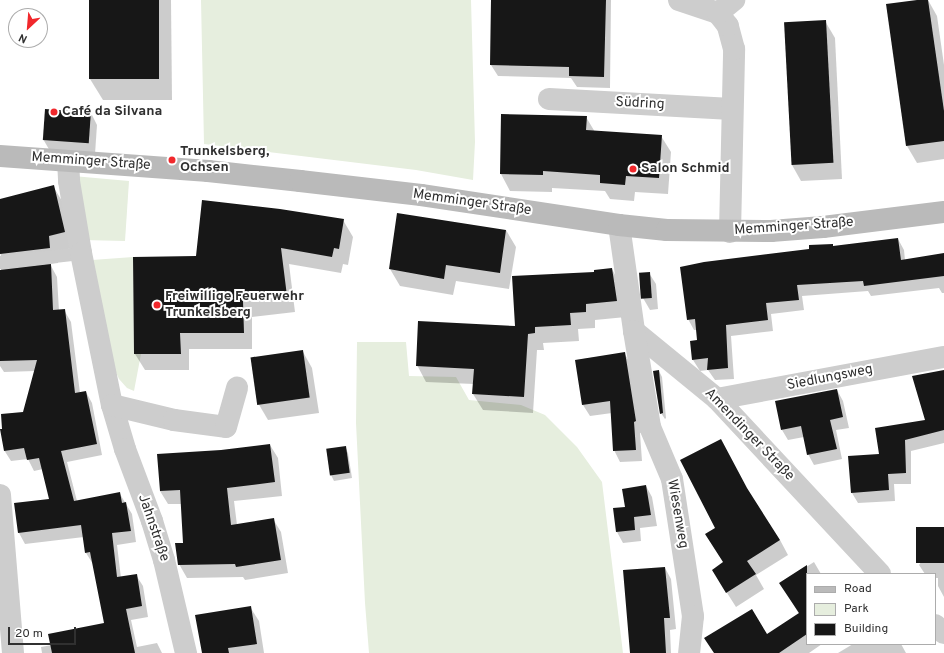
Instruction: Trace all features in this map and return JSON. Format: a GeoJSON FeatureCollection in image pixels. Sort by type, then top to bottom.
{"type":"FeatureCollection","features":[{"type":"Feature","properties":{"kind":"street"},"geometry":{"type":"LineString","coordinates":[[679,0],[726,6],[728,26],[734,49],[730,232]]}},
{"type":"Feature","properties":{"kind":"street","name":"Südring"},"geometry":{"type":"LineString","coordinates":[[549,99],[732,109]]}},
{"type":"Feature","properties":{"kind":"street","name":"Memminger Straße"},"geometry":{"type":"LineString","coordinates":[[0,156],[208,171],[398,192],[619,225],[667,230],[730,232],[823,227],[944,212]]}},
{"type":"Feature","properties":{"kind":"street","name":"Jahnstraße"},"geometry":{"type":"LineString","coordinates":[[68,160],[69,181],[81,253],[112,405],[124,449],[152,521],[164,560],[186,653]]}},
{"type":"Feature","properties":{"kind":"street"},"geometry":{"type":"LineString","coordinates":[[619,225],[634,331]]}},
{"type":"Feature","properties":{"kind":"street","name":"Amendinger Straße"},"geometry":{"type":"LineString","coordinates":[[634,331],[717,399],[879,573]]}},
{"type":"Feature","properties":{"kind":"street","name":"Wiesenweg"},"geometry":{"type":"LineString","coordinates":[[634,331],[650,427],[672,478],[693,616],[689,653]]}},
{"type":"Feature","properties":{"kind":"street","name":"Siedlungsweg"},"geometry":{"type":"LineString","coordinates":[[717,399],[942,357]]}},
{"type":"Feature","properties":{"kind":"street"},"geometry":{"type":"LineString","coordinates":[[112,405],[128,407],[174,420],[226,427],[237,388]]}},
{"type":"Feature","properties":{"kind":"street"},"geometry":{"type":"LineString","coordinates":[[0,495],[13,653]]}},
{"type":"Feature","properties":{"kind":"street"},"geometry":{"type":"LineString","coordinates":[[936,626],[944,633]]}},
{"type":"Feature","properties":{"kind":"lane"},"geometry":{"type":"LineString","coordinates":[[0,262],[81,253]]}},
{"type":"Feature","properties":{"kind":"green space"},"geometry":{"type":"Polygon","coordinates":[[[201,0],[471,0],[475,142],[473,180],[416,170],[204,144],[201,0]]]}},
{"type":"Feature","properties":{"kind":"green space"},"geometry":{"type":"Polygon","coordinates":[[[73,176],[129,181],[125,241],[82,240],[73,176]]]}},
{"type":"Feature","properties":{"kind":"green space"},"geometry":{"type":"Polygon","coordinates":[[[133,257],[134,354],[141,354],[134,391],[127,388],[119,379],[113,366],[92,260],[133,257]]]}},
{"type":"Feature","properties":{"kind":"green space"},"geometry":{"type":"Polygon","coordinates":[[[357,342],[406,342],[409,376],[456,377],[469,400],[521,405],[545,415],[577,447],[602,482],[623,653],[369,653],[356,423],[357,342]]]}},
{"type":"Feature","properties":{"kind":"building"},"geometry":{"type":"Polygon","coordinates":[[[89,0],[159,0],[159,79],[89,79],[89,0]]]}},
{"type":"Feature","properties":{"kind":"building"},"geometry":{"type":"Polygon","coordinates":[[[491,0],[606,0],[604,77],[569,76],[569,67],[490,65],[491,0]]]}},
{"type":"Feature","properties":{"kind":"building"},"geometry":{"type":"Polygon","coordinates":[[[928,0],[944,111],[944,141],[906,146],[886,4],[928,0]]]}},
{"type":"Feature","properties":{"kind":"building"},"geometry":{"type":"Polygon","coordinates":[[[826,20],[833,163],[792,165],[784,22],[826,20]]]}},
{"type":"Feature","properties":{"kind":"building"},"geometry":{"type":"Polygon","coordinates":[[[45,109],[91,112],[89,143],[43,140],[45,109]]]}},
{"type":"Feature","properties":{"kind":"building"},"geometry":{"type":"Polygon","coordinates":[[[501,114],[587,116],[586,130],[662,135],[659,178],[626,176],[625,185],[600,183],[600,175],[543,171],[543,175],[500,174],[501,114]]]}},
{"type":"Feature","properties":{"kind":"building"},"geometry":{"type":"Polygon","coordinates":[[[54,185],[65,232],[49,236],[50,248],[0,254],[0,199],[54,185]]]}},
{"type":"Feature","properties":{"kind":"building"},"geometry":{"type":"Polygon","coordinates":[[[202,200],[280,209],[344,219],[339,249],[334,248],[332,257],[281,248],[287,296],[243,301],[244,333],[180,333],[181,354],[134,354],[133,257],[196,256],[202,200]]]}},
{"type":"Feature","properties":{"kind":"building"},"geometry":{"type":"Polygon","coordinates":[[[397,213],[506,230],[500,273],[446,265],[444,279],[389,269],[397,213]]]}},
{"type":"Feature","properties":{"kind":"building"},"geometry":{"type":"Polygon","coordinates":[[[898,238],[901,260],[944,253],[944,276],[864,286],[863,281],[797,285],[799,300],[766,303],[768,320],[726,325],[728,368],[707,370],[708,358],[692,360],[690,341],[697,340],[695,319],[687,320],[680,267],[704,262],[809,249],[809,245],[833,244],[833,246],[898,238]]]}},
{"type":"Feature","properties":{"kind":"building"},"geometry":{"type":"Polygon","coordinates":[[[51,264],[53,310],[65,309],[75,393],[86,391],[97,444],[61,451],[74,501],[120,492],[122,503],[126,502],[131,531],[112,533],[117,577],[137,574],[142,606],[126,609],[135,653],[52,653],[48,634],[104,623],[90,552],[85,553],[81,525],[18,533],[14,503],[49,499],[39,458],[27,460],[24,448],[4,451],[0,429],[2,429],[1,414],[23,412],[37,360],[0,361],[0,270],[51,264]]]}},
{"type":"Feature","properties":{"kind":"building"},"geometry":{"type":"Polygon","coordinates":[[[612,268],[617,301],[586,304],[586,312],[570,313],[571,325],[535,327],[535,333],[528,334],[524,397],[472,394],[474,369],[416,366],[418,321],[515,326],[512,276],[594,272],[594,270],[612,268]]]}},
{"type":"Feature","properties":{"kind":"building"},"geometry":{"type":"Polygon","coordinates":[[[650,272],[652,298],[641,299],[639,273],[650,272]]]}},
{"type":"Feature","properties":{"kind":"building"},"geometry":{"type":"Polygon","coordinates":[[[303,350],[310,398],[257,405],[251,357],[303,350]]]}},
{"type":"Feature","properties":{"kind":"building"},"geometry":{"type":"Polygon","coordinates":[[[625,352],[636,421],[634,422],[636,450],[613,451],[610,401],[582,405],[575,360],[625,352]]]}},
{"type":"Feature","properties":{"kind":"building"},"geometry":{"type":"Polygon","coordinates":[[[659,370],[663,413],[660,414],[653,371],[659,370]]]}},
{"type":"Feature","properties":{"kind":"building"},"geometry":{"type":"Polygon","coordinates":[[[944,370],[944,430],[905,440],[906,473],[888,474],[889,490],[851,493],[848,456],[879,454],[875,428],[925,420],[912,376],[944,370]]]}},
{"type":"Feature","properties":{"kind":"building"},"geometry":{"type":"Polygon","coordinates":[[[837,389],[843,417],[830,420],[837,449],[807,455],[801,426],[781,430],[775,401],[837,389]]]}},
{"type":"Feature","properties":{"kind":"building"},"geometry":{"type":"Polygon","coordinates":[[[721,439],[747,488],[780,540],[747,561],[756,574],[726,593],[712,570],[723,562],[705,534],[715,528],[680,460],[721,439]]]}},
{"type":"Feature","properties":{"kind":"building"},"geometry":{"type":"Polygon","coordinates":[[[270,444],[275,482],[227,488],[231,525],[274,518],[281,560],[236,567],[235,564],[178,565],[175,543],[183,543],[180,490],[160,491],[157,454],[221,450],[270,444]]]}},
{"type":"Feature","properties":{"kind":"building"},"geometry":{"type":"Polygon","coordinates":[[[346,446],[350,473],[330,476],[326,449],[346,446]]]}},
{"type":"Feature","properties":{"kind":"building"},"geometry":{"type":"Polygon","coordinates":[[[646,485],[651,515],[634,517],[635,530],[616,532],[613,508],[625,507],[622,489],[646,485]]]}},
{"type":"Feature","properties":{"kind":"building"},"geometry":{"type":"Polygon","coordinates":[[[916,527],[944,527],[944,563],[916,563],[916,527]]]}},
{"type":"Feature","properties":{"kind":"building"},"geometry":{"type":"Polygon","coordinates":[[[807,565],[806,635],[779,653],[714,653],[704,638],[752,609],[767,634],[799,613],[779,583],[807,565]]]}},
{"type":"Feature","properties":{"kind":"building"},"geometry":{"type":"Polygon","coordinates":[[[665,567],[670,618],[664,618],[666,653],[630,653],[623,570],[665,567]]]}},
{"type":"Feature","properties":{"kind":"building"},"geometry":{"type":"Polygon","coordinates":[[[251,606],[257,644],[228,648],[229,653],[202,653],[195,615],[251,606]]]}},
{"type":"Feature","properties":{"kind":"place","name":"Café da Silvana"},"geometry":{"type":"Point","coordinates":[54,112]}},
{"type":"Feature","properties":{"kind":"place","name":"Trunkelsberg, Ochsen"},"geometry":{"type":"Point","coordinates":[172,160]}},
{"type":"Feature","properties":{"kind":"place","name":"Salon Schmid"},"geometry":{"type":"Point","coordinates":[633,169]}},
{"type":"Feature","properties":{"kind":"place","name":"Freiwillige Feuerwehr Trunkelsberg"},"geometry":{"type":"Point","coordinates":[157,305]}}]}
